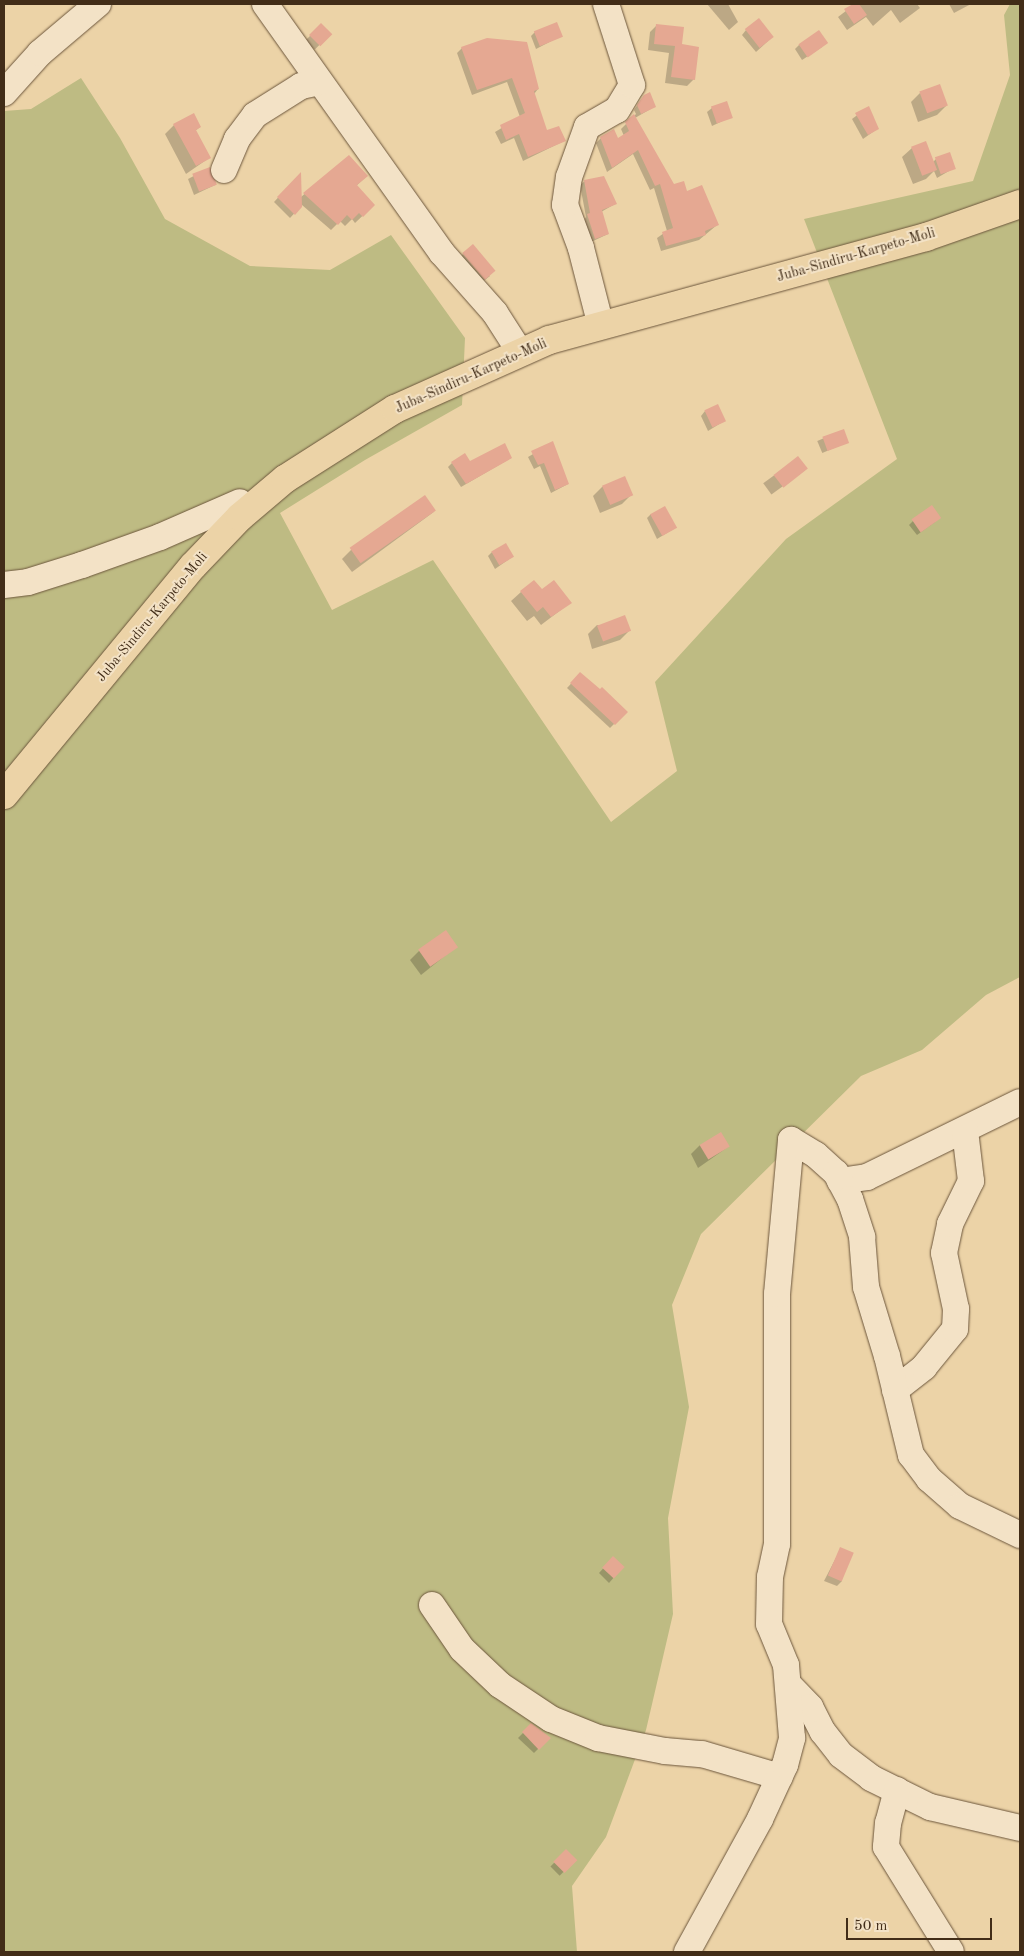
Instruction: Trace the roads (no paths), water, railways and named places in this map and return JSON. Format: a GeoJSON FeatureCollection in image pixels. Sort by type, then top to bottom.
{"type":"FeatureCollection","features":[{"type":"Feature","properties":{"kind":"main road","name":"Juba-Sindiru-Karpeto-Moli"},"geometry":{"type":"LineString","coordinates":[[4,795],[193,566],[240,517],[285,479],[395,409],[549,340],[926,237],[1020,204]]}},
{"type":"Feature","properties":{"kind":"street"},"geometry":{"type":"LineString","coordinates":[[4,93],[40,53],[98,4]]}},
{"type":"Feature","properties":{"kind":"street"},"geometry":{"type":"LineString","coordinates":[[265,4],[442,253],[495,313],[520,352]]}},
{"type":"Feature","properties":{"kind":"street"},"geometry":{"type":"LineString","coordinates":[[601,326],[581,248],[565,205],[569,177],[587,127],[617,110],[632,85],[606,4]]}},
{"type":"Feature","properties":{"kind":"street"},"geometry":{"type":"LineString","coordinates":[[224,170],[237,139],[255,115],[301,86],[320,82]]}},
{"type":"Feature","properties":{"kind":"street"},"geometry":{"type":"LineString","coordinates":[[4,585],[82,565],[160,536],[240,502]]}},
{"type":"Feature","properties":{"kind":"street"},"geometry":{"type":"LineString","coordinates":[[840,1181],[867,1177],[965,1131],[1020,1102]]}},
{"type":"Feature","properties":{"kind":"street"},"geometry":{"type":"LineString","coordinates":[[894,1390],[924,1366],[955,1329],[956,1309],[944,1253],[950,1224],[971,1180],[965,1131]]}},
{"type":"Feature","properties":{"kind":"street"},"geometry":{"type":"LineString","coordinates":[[687,1952],[780,1777],[792,1738],[786,1666],[769,1624],[770,1577],[777,1544],[777,1294],[791,1140],[816,1155],[840,1181],[850,1199],[862,1237],[866,1287],[911,1456],[929,1478],[960,1506],[1020,1535]]}},
{"type":"Feature","properties":{"kind":"street"},"geometry":{"type":"LineString","coordinates":[[432,1604],[462,1649],[500,1686],[551,1719],[598,1738],[665,1751],[702,1754],[780,1777]]}},
{"type":"Feature","properties":{"kind":"street"},"geometry":{"type":"LineString","coordinates":[[788,1684],[810,1707],[823,1732],[841,1755],[871,1778],[930,1807],[1020,1828]]}},
{"type":"Feature","properties":{"kind":"street"},"geometry":{"type":"LineString","coordinates":[[897,1790],[888,1823],[886,1847],[951,1952]]}}]}
